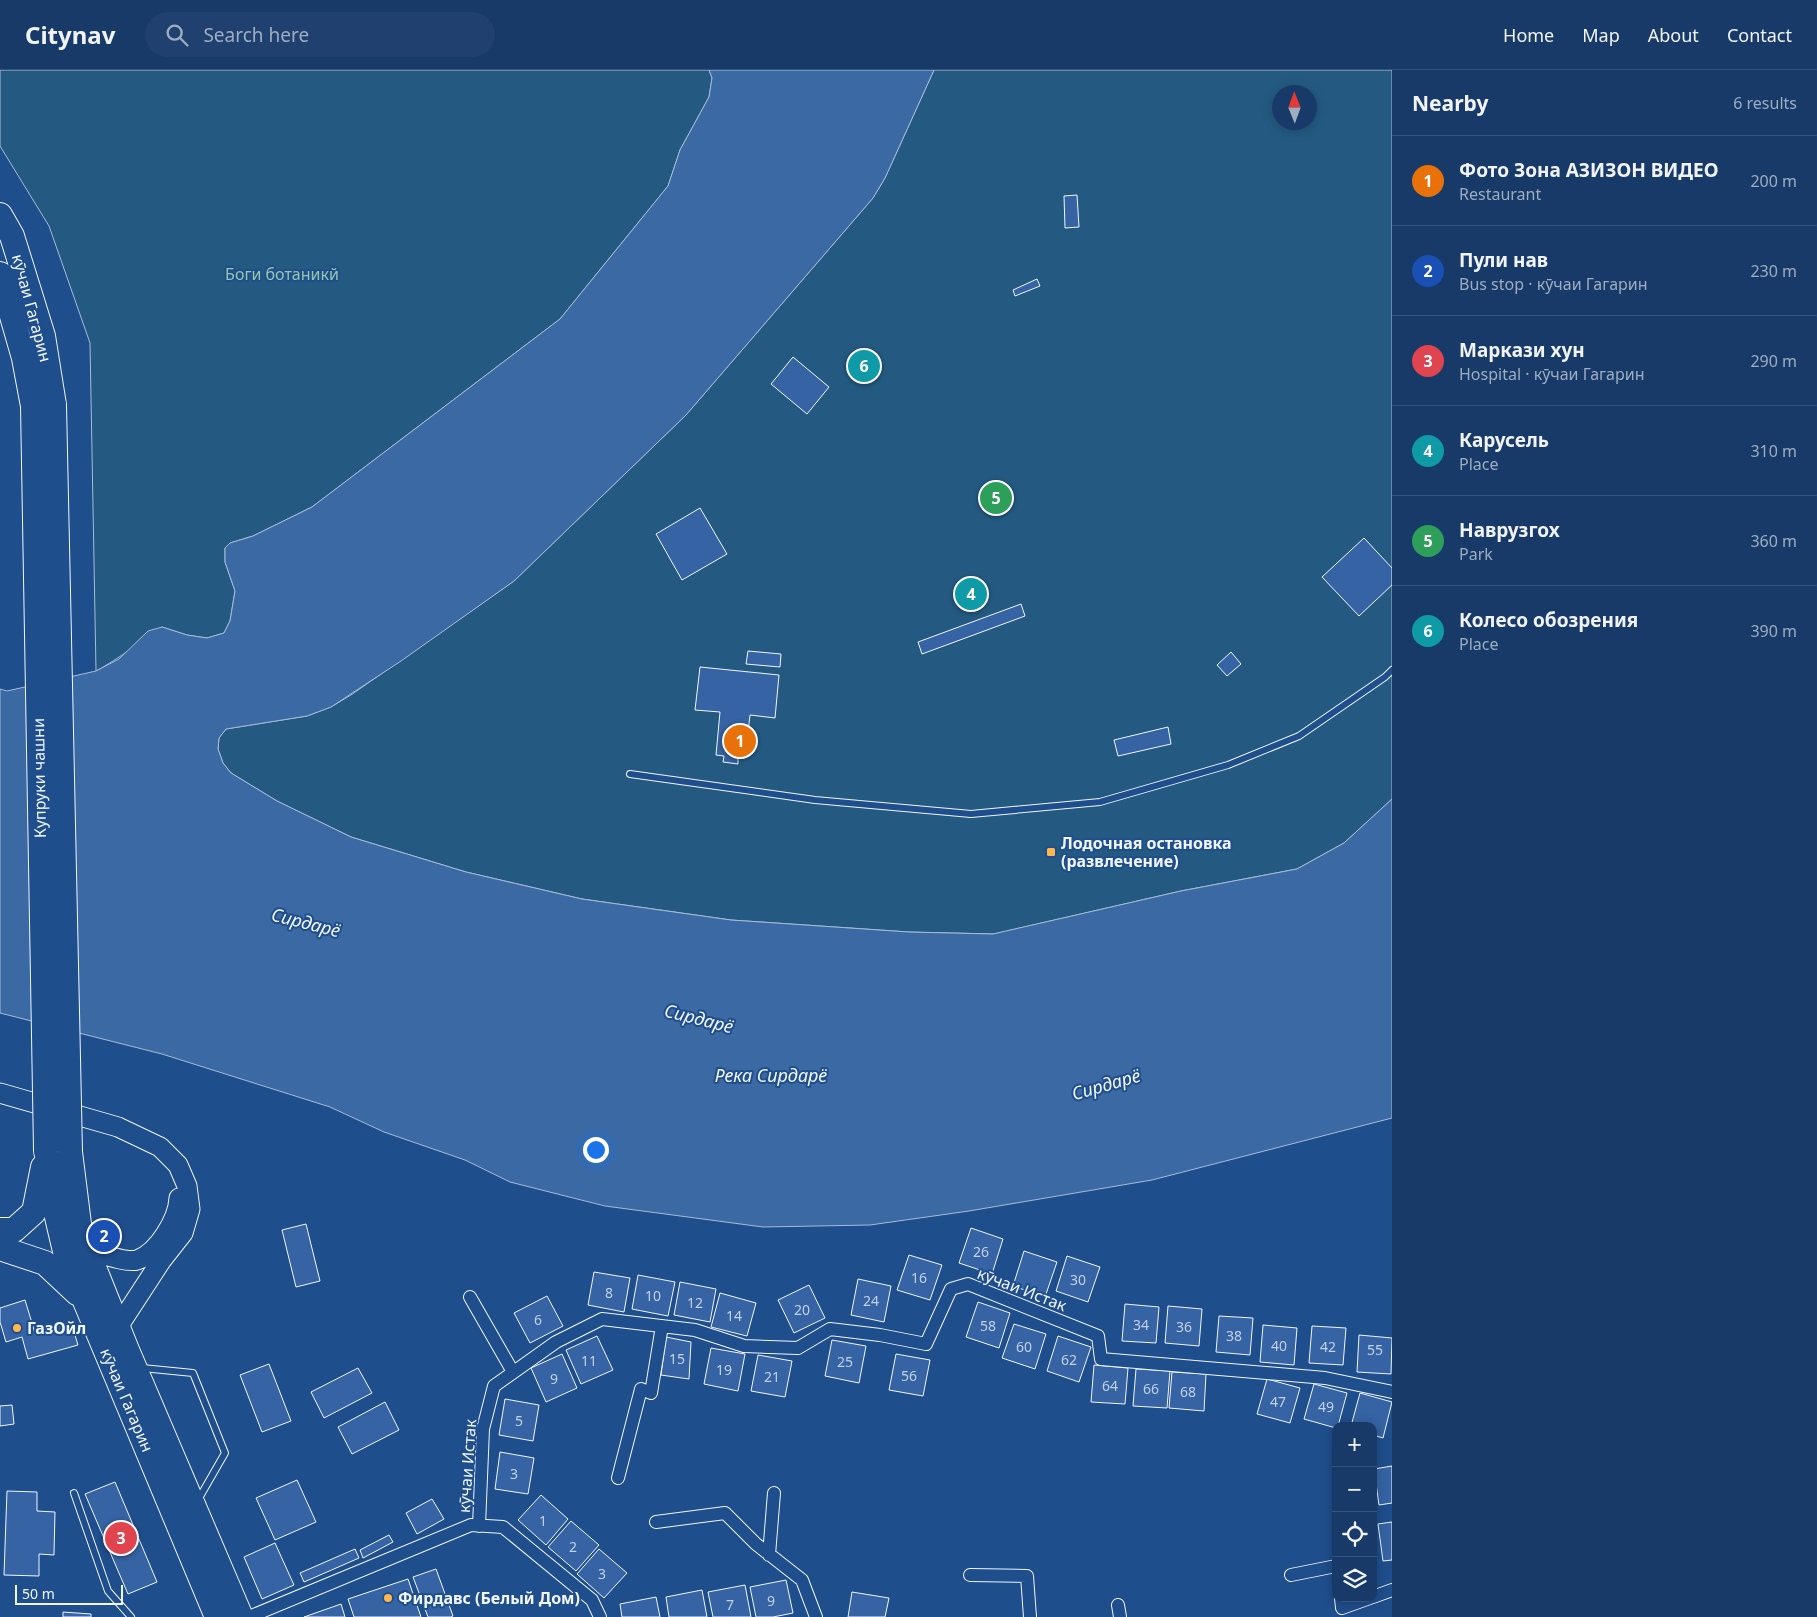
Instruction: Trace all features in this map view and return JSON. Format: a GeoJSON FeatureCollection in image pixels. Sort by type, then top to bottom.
{"type":"FeatureCollection","features":[{"type":"Feature","properties":{"kind":"highway","name":"кӯчаи Гагарин"},"geometry":{"type":"LineString","coordinates":[[0,215],[12,236],[43,336],[70,1152],[79,1224],[87,1250],[118,1327],[241,1617]]}},
{"type":"Feature","properties":{"kind":"highway","name":"кӯчаи Гагарин"},"geometry":{"type":"LineString","coordinates":[[0,274],[24,358],[44,406]]}},
{"type":"Feature","properties":{"kind":"highway","name":"Купруки чашни"},"geometry":{"type":"LineString","coordinates":[[44,406],[46,1150]]}},
{"type":"Feature","properties":{"kind":"highway","name":"кӯчаи Гагарин"},"geometry":{"type":"LineString","coordinates":[[46,1150],[57,1217],[68,1264],[217,1617]]}},
{"type":"Feature","properties":{"kind":"highway"},"geometry":{"type":"LineString","coordinates":[[0,1230],[14,1230],[34,1212],[42,1180],[46,1150]]}},
{"type":"Feature","properties":{"kind":"highway"},"geometry":{"type":"LineString","coordinates":[[0,1248],[45,1263],[85,1301]]}},
{"type":"Feature","properties":{"kind":"main road"},"geometry":{"type":"LineString","coordinates":[[0,1093],[118,1127],[160,1147],[178,1165],[187,1186],[190,1209],[183,1232],[161,1261],[118,1327]]}},
{"type":"Feature","properties":{"kind":"main road"},"geometry":{"type":"LineString","coordinates":[[0,1102],[117,1137],[154,1156],[169,1170],[179,1192],[179,1203],[167,1232],[154,1249],[136,1260],[114,1258],[87,1250]]}},
{"type":"Feature","properties":{"kind":"street","name":"кӯчаи Истак"},"geometry":{"type":"LineString","coordinates":[[479,1526],[483,1429],[494,1386],[556,1342],[602,1319],[695,1330],[744,1346],[798,1348],[830,1329],[880,1335],[926,1344],[950,1288],[968,1284],[1098,1336],[1101,1359],[1324,1378],[1392,1392]]}},
{"type":"Feature","properties":{"kind":"street"},"geometry":{"type":"LineString","coordinates":[[470,1297],[512,1372]]}},
{"type":"Feature","properties":{"kind":"street"},"geometry":{"type":"LineString","coordinates":[[618,1478],[641,1388],[651,1393],[662,1326]]}},
{"type":"Feature","properties":{"kind":"street"},"geometry":{"type":"LineString","coordinates":[[769,1555],[774,1493]]}},
{"type":"Feature","properties":{"kind":"street"},"geometry":{"type":"LineString","coordinates":[[656,1522],[725,1513],[769,1555],[802,1580],[816,1617]]}},
{"type":"Feature","properties":{"kind":"street"},"geometry":{"type":"LineString","coordinates":[[249,1617],[471,1525],[502,1527],[592,1600],[600,1617]]}},
{"type":"Feature","properties":{"kind":"street"},"geometry":{"type":"LineString","coordinates":[[1291,1575],[1332,1567]]}},
{"type":"Feature","properties":{"kind":"street"},"geometry":{"type":"LineString","coordinates":[[970,1575],[1027,1576],[1030,1617]]}},
{"type":"Feature","properties":{"kind":"street"},"geometry":{"type":"LineString","coordinates":[[1377,1596],[1392,1590]]}},
{"type":"Feature","properties":{"kind":"street"},"geometry":{"type":"LineString","coordinates":[[1341,1602],[1342,1608],[1359,1602]]}},
{"type":"Feature","properties":{"kind":"lane"},"geometry":{"type":"LineString","coordinates":[[630,774],[815,800],[971,814],[1100,802],[1228,765],[1299,736],[1385,677],[1392,670]]}},
{"type":"Feature","properties":{"kind":"lane"},"geometry":{"type":"LineString","coordinates":[[132,1359],[192,1373],[225,1453],[194,1506]]}},
{"type":"Feature","properties":{"kind":"lane"},"geometry":{"type":"LineString","coordinates":[[74,1493],[108,1591],[131,1617]]}},
{"type":"Feature","properties":{"kind":"green space","name":"Боги ботаникй"},"geometry":{"type":"Polygon","coordinates":[[[0,70],[709,70],[712,78],[709,97],[680,150],[668,186],[560,319],[312,507],[253,536],[230,543],[225,548],[225,562],[235,591],[230,621],[224,633],[207,638],[187,635],[162,627],[96,671],[90,343],[49,226],[0,146],[0,70]]]}},
{"type":"Feature","properties":{"kind":"green space"},"geometry":{"type":"Polygon","coordinates":[[[934,70],[1392,70],[1392,799],[1344,843],[1297,869],[1181,891],[994,934],[909,932],[731,920],[582,899],[466,872],[351,837],[277,801],[231,773],[223,763],[218,749],[219,738],[226,729],[307,716],[331,707],[514,581],[686,415],[873,198],[885,178],[934,70]]]}},
{"type":"Feature","properties":{"kind":"water","name":"Река Сирдарё"},"geometry":{"type":"Polygon","coordinates":[[[709,70],[934,70],[885,178],[873,198],[686,415],[514,581],[401,661],[331,707],[307,716],[226,729],[219,738],[218,749],[223,763],[231,773],[277,801],[351,837],[466,872],[582,899],[731,920],[909,932],[993,934],[1181,891],[1297,869],[1344,843],[1392,799],[1392,1118],[1152,1180],[969,1211],[870,1225],[763,1227],[605,1206],[510,1182],[465,1160],[384,1132],[330,1107],[162,1054],[0,1013],[0,689],[7,691],[96,671],[119,659],[148,631],[162,627],[187,635],[207,638],[224,633],[230,621],[235,591],[225,562],[225,548],[230,543],[253,536],[312,507],[560,319],[668,186],[680,150],[709,97],[712,78],[709,70]]]}},
{"type":"Feature","properties":{"kind":"building"},"geometry":{"type":"Polygon","coordinates":[[[1077,195],[1079,227],[1065,228],[1064,196],[1077,195]]]}},
{"type":"Feature","properties":{"kind":"building"},"geometry":{"type":"Polygon","coordinates":[[[1037,279],[1040,286],[1015,296],[1013,290],[1037,279]]]}},
{"type":"Feature","properties":{"kind":"building"},"geometry":{"type":"Polygon","coordinates":[[[793,357],[829,387],[807,414],[771,384],[793,357]]]}},
{"type":"Feature","properties":{"kind":"building"},"geometry":{"type":"Polygon","coordinates":[[[700,508],[727,554],[682,580],[656,534],[700,508]]]}},
{"type":"Feature","properties":{"kind":"building"},"geometry":{"type":"Polygon","coordinates":[[[1364,538],[1392,568],[1392,585],[1359,616],[1322,577],[1364,538]]]}},
{"type":"Feature","properties":{"kind":"building"},"geometry":{"type":"Polygon","coordinates":[[[1021,604],[1025,616],[922,654],[918,642],[1021,604]]]}},
{"type":"Feature","properties":{"kind":"building"},"geometry":{"type":"Polygon","coordinates":[[[748,651],[781,654],[780,667],[746,664],[748,651]]]}},
{"type":"Feature","properties":{"kind":"building"},"geometry":{"type":"Polygon","coordinates":[[[1231,652],[1241,664],[1227,676],[1217,665],[1231,652]]]}},
{"type":"Feature","properties":{"kind":"building"},"geometry":{"type":"Polygon","coordinates":[[[700,667],[779,675],[775,718],[750,715],[745,758],[738,757],[738,764],[723,762],[724,756],[716,755],[720,712],[695,710],[700,667]]]}},
{"type":"Feature","properties":{"kind":"building"},"geometry":{"type":"Polygon","coordinates":[[[1168,727],[1171,744],[1118,756],[1114,740],[1168,727]]]}},
{"type":"Feature","properties":{"kind":"building"},"geometry":{"type":"Polygon","coordinates":[[[306,1224],[320,1281],[296,1287],[282,1230],[306,1224]]]}},
{"type":"Feature","properties":{"kind":"building"},"geometry":{"type":"Polygon","coordinates":[[[971,1228],[1003,1239],[992,1274],[959,1263],[971,1228]]]}},
{"type":"Feature","properties":{"kind":"building"},"geometry":{"type":"Polygon","coordinates":[[[1024,1251],[1057,1262],[1045,1297],[1013,1286],[1024,1251]]]}},
{"type":"Feature","properties":{"kind":"building"},"geometry":{"type":"Polygon","coordinates":[[[909,1255],[942,1265],[930,1300],[897,1290],[909,1255]]]}},
{"type":"Feature","properties":{"kind":"building"},"geometry":{"type":"Polygon","coordinates":[[[1067,1256],[1100,1267],[1088,1302],[1056,1291],[1067,1256]]]}},
{"type":"Feature","properties":{"kind":"building"},"geometry":{"type":"Polygon","coordinates":[[[594,1272],[630,1278],[624,1312],[588,1305],[594,1272]]]}},
{"type":"Feature","properties":{"kind":"building"},"geometry":{"type":"Polygon","coordinates":[[[638,1275],[675,1282],[668,1316],[632,1309],[638,1275]]]}},
{"type":"Feature","properties":{"kind":"building"},"geometry":{"type":"Polygon","coordinates":[[[858,1279],[891,1286],[884,1322],[851,1315],[858,1279]]]}},
{"type":"Feature","properties":{"kind":"building"},"geometry":{"type":"Polygon","coordinates":[[[680,1282],[716,1289],[710,1322],[674,1315],[680,1282]]]}},
{"type":"Feature","properties":{"kind":"building"},"geometry":{"type":"Polygon","coordinates":[[[809,1285],[825,1318],[794,1333],[778,1300],[809,1285]]]}},
{"type":"Feature","properties":{"kind":"building"},"geometry":{"type":"Polygon","coordinates":[[[720,1293],[756,1303],[747,1336],[711,1327],[720,1293]]]}},
{"type":"Feature","properties":{"kind":"building"},"geometry":{"type":"Polygon","coordinates":[[[547,1296],[563,1326],[530,1343],[514,1313],[547,1296]]]}},
{"type":"Feature","properties":{"kind":"building","name":"ГазОйл"},"geometry":{"type":"Polygon","coordinates":[[[25,1300],[35,1333],[71,1322],[78,1345],[28,1359],[22,1337],[6,1342],[0,1322],[0,1308],[25,1300]]]}},
{"type":"Feature","properties":{"kind":"building"},"geometry":{"type":"Polygon","coordinates":[[[978,1302],[1010,1313],[999,1348],[966,1337],[978,1302]]]}},
{"type":"Feature","properties":{"kind":"building"},"geometry":{"type":"Polygon","coordinates":[[[1125,1304],[1159,1307],[1156,1343],[1122,1341],[1125,1304]]]}},
{"type":"Feature","properties":{"kind":"building"},"geometry":{"type":"Polygon","coordinates":[[[1168,1306],[1202,1309],[1199,1346],[1165,1343],[1168,1306]]]}},
{"type":"Feature","properties":{"kind":"building"},"geometry":{"type":"Polygon","coordinates":[[[1219,1316],[1253,1318],[1250,1355],[1216,1352],[1219,1316]]]}},
{"type":"Feature","properties":{"kind":"building"},"geometry":{"type":"Polygon","coordinates":[[[1014,1324],[1046,1334],[1035,1369],[1002,1358],[1014,1324]]]}},
{"type":"Feature","properties":{"kind":"building"},"geometry":{"type":"Polygon","coordinates":[[[1263,1325],[1297,1328],[1294,1365],[1260,1362],[1263,1325]]]}},
{"type":"Feature","properties":{"kind":"building"},"geometry":{"type":"Polygon","coordinates":[[[1312,1326],[1346,1328],[1343,1365],[1309,1363],[1312,1326]]]}},
{"type":"Feature","properties":{"kind":"building"},"geometry":{"type":"Polygon","coordinates":[[[1359,1335],[1392,1338],[1391,1374],[1357,1372],[1359,1335]]]}},
{"type":"Feature","properties":{"kind":"building"},"geometry":{"type":"Polygon","coordinates":[[[597,1336],[613,1370],[581,1384],[566,1350],[597,1336]]]}},
{"type":"Feature","properties":{"kind":"building"},"geometry":{"type":"Polygon","coordinates":[[[1058,1336],[1091,1347],[1079,1382],[1047,1371],[1058,1336]]]}},
{"type":"Feature","properties":{"kind":"building"},"geometry":{"type":"Polygon","coordinates":[[[666,1337],[691,1342],[689,1379],[661,1375],[666,1337]]]}},
{"type":"Feature","properties":{"kind":"building"},"geometry":{"type":"Polygon","coordinates":[[[832,1340],[866,1346],[859,1383],[825,1376],[832,1340]]]}},
{"type":"Feature","properties":{"kind":"building"},"geometry":{"type":"Polygon","coordinates":[[[711,1348],[745,1354],[738,1391],[704,1384],[711,1348]]]}},
{"type":"Feature","properties":{"kind":"building"},"geometry":{"type":"Polygon","coordinates":[[[562,1354],[577,1388],[546,1402],[531,1368],[562,1354]]]}},
{"type":"Feature","properties":{"kind":"building"},"geometry":{"type":"Polygon","coordinates":[[[896,1354],[930,1360],[923,1396],[889,1390],[896,1354]]]}},
{"type":"Feature","properties":{"kind":"building"},"geometry":{"type":"Polygon","coordinates":[[[758,1355],[792,1361],[785,1397],[751,1391],[758,1355]]]}},
{"type":"Feature","properties":{"kind":"building"},"geometry":{"type":"Polygon","coordinates":[[[269,1364],[291,1421],[262,1432],[240,1375],[269,1364]]]}},
{"type":"Feature","properties":{"kind":"building"},"geometry":{"type":"Polygon","coordinates":[[[1094,1365],[1128,1368],[1125,1404],[1091,1402],[1094,1365]]]}},
{"type":"Feature","properties":{"kind":"building"},"geometry":{"type":"Polygon","coordinates":[[[358,1368],[372,1393],[324,1418],[311,1392],[358,1368]]]}},
{"type":"Feature","properties":{"kind":"building"},"geometry":{"type":"Polygon","coordinates":[[[1136,1369],[1170,1371],[1167,1408],[1133,1406],[1136,1369]]]}},
{"type":"Feature","properties":{"kind":"building"},"geometry":{"type":"Polygon","coordinates":[[[1172,1372],[1206,1374],[1204,1411],[1169,1408],[1172,1372]]]}},
{"type":"Feature","properties":{"kind":"building"},"geometry":{"type":"Polygon","coordinates":[[[1267,1379],[1300,1388],[1290,1423],[1257,1414],[1267,1379]]]}},
{"type":"Feature","properties":{"kind":"building"},"geometry":{"type":"Polygon","coordinates":[[[1314,1384],[1347,1393],[1339,1422],[1332,1422],[1332,1427],[1304,1419],[1314,1384]]]}},
{"type":"Feature","properties":{"kind":"building"},"geometry":{"type":"Polygon","coordinates":[[[1360,1393],[1392,1402],[1383,1438],[1377,1436],[1377,1422],[1352,1422],[1360,1393]]]}},
{"type":"Feature","properties":{"kind":"building"},"geometry":{"type":"Polygon","coordinates":[[[505,1399],[539,1405],[533,1441],[499,1435],[505,1399]]]}},
{"type":"Feature","properties":{"kind":"building"},"geometry":{"type":"Polygon","coordinates":[[[385,1402],[399,1430],[352,1454],[338,1427],[385,1402]]]}},
{"type":"Feature","properties":{"kind":"building"},"geometry":{"type":"Polygon","coordinates":[[[12,1405],[14,1424],[0,1426],[0,1406],[12,1405]]]}},
{"type":"Feature","properties":{"kind":"building"},"geometry":{"type":"Polygon","coordinates":[[[500,1452],[534,1458],[528,1494],[495,1489],[500,1452]]]}},
{"type":"Feature","properties":{"kind":"building"},"geometry":{"type":"Polygon","coordinates":[[[1392,1466],[1392,1503],[1379,1505],[1377,1468],[1392,1466]]]}},
{"type":"Feature","properties":{"kind":"building"},"geometry":{"type":"Polygon","coordinates":[[[297,1480],[316,1522],[275,1540],[256,1498],[297,1480]]]}},
{"type":"Feature","properties":{"kind":"building"},"geometry":{"type":"Polygon","coordinates":[[[115,1482],[157,1582],[128,1594],[85,1494],[115,1482]]]}},
{"type":"Feature","properties":{"kind":"building"},"geometry":{"type":"Polygon","coordinates":[[[7,1491],[37,1492],[37,1511],[55,1512],[54,1555],[39,1554],[39,1576],[4,1575],[7,1491]]]}},
{"type":"Feature","properties":{"kind":"building"},"geometry":{"type":"Polygon","coordinates":[[[541,1495],[568,1519],[546,1545],[518,1520],[541,1495]]]}},
{"type":"Feature","properties":{"kind":"building"},"geometry":{"type":"Polygon","coordinates":[[[432,1499],[444,1519],[417,1534],[406,1513],[432,1499]]]}},
{"type":"Feature","properties":{"kind":"building"},"geometry":{"type":"Polygon","coordinates":[[[571,1521],[599,1545],[576,1571],[548,1547],[571,1521]]]}},
{"type":"Feature","properties":{"kind":"building"},"geometry":{"type":"Polygon","coordinates":[[[1392,1522],[1392,1560],[1383,1561],[1378,1524],[1392,1522]]]}},
{"type":"Feature","properties":{"kind":"building"},"geometry":{"type":"Polygon","coordinates":[[[389,1535],[393,1542],[363,1558],[360,1550],[389,1535]]]}},
{"type":"Feature","properties":{"kind":"building"},"geometry":{"type":"Polygon","coordinates":[[[275,1543],[294,1585],[262,1599],[244,1557],[275,1543]]]}},
{"type":"Feature","properties":{"kind":"building"},"geometry":{"type":"Polygon","coordinates":[[[355,1549],[359,1558],[304,1582],[300,1573],[355,1549]]]}},
{"type":"Feature","properties":{"kind":"building"},"geometry":{"type":"Polygon","coordinates":[[[599,1549],[627,1573],[604,1598],[577,1574],[599,1549]]]}},
{"type":"Feature","properties":{"kind":"building"},"geometry":{"type":"Polygon","coordinates":[[[436,1569],[453,1616],[451,1617],[428,1617],[413,1577],[436,1569]]]}},
{"type":"Feature","properties":{"kind":"building"},"geometry":{"type":"Polygon","coordinates":[[[408,1579],[421,1617],[354,1617],[348,1599],[408,1579]]]}},
{"type":"Feature","properties":{"kind":"building"},"geometry":{"type":"Polygon","coordinates":[[[786,1580],[793,1613],[773,1617],[756,1617],[750,1587],[786,1580]]]}},
{"type":"Feature","properties":{"kind":"building"},"geometry":{"type":"Polygon","coordinates":[[[745,1585],[751,1617],[713,1617],[708,1592],[745,1585]]]}},
{"type":"Feature","properties":{"kind":"building"},"geometry":{"type":"Polygon","coordinates":[[[702,1590],[707,1617],[669,1617],[666,1597],[702,1590]]]}},
{"type":"Feature","properties":{"kind":"building"},"geometry":{"type":"Polygon","coordinates":[[[852,1592],[889,1598],[885,1617],[848,1617],[852,1592]]]}},
{"type":"Feature","properties":{"kind":"building"},"geometry":{"type":"Polygon","coordinates":[[[656,1597],[660,1617],[622,1617],[620,1604],[656,1597]]]}},
{"type":"Feature","properties":{"kind":"building"},"geometry":{"type":"Polygon","coordinates":[[[341,1604],[345,1617],[304,1617],[341,1604]]]}},
{"type":"Feature","properties":{"kind":"building"},"geometry":{"type":"Polygon","coordinates":[[[63,1612],[91,1614],[91,1617],[63,1617],[63,1612]]]}},
{"type":"Feature","properties":{"kind":"place","name":"Колесо обозрения"},"geometry":{"type":"Point","coordinates":[864,366]}},
{"type":"Feature","properties":{"kind":"place","name":"Наврузгох"},"geometry":{"type":"Point","coordinates":[996,498]}},
{"type":"Feature","properties":{"kind":"place","name":"Карусель"},"geometry":{"type":"Point","coordinates":[971,594]}},
{"type":"Feature","properties":{"kind":"place","name":"Фото Зона АЗИЗОН ВИДЕО"},"geometry":{"type":"Point","coordinates":[740,741]}},
{"type":"Feature","properties":{"kind":"place","name":"Лодочная остановка (развлечение)"},"geometry":{"type":"Point","coordinates":[1051,852]}},
{"type":"Feature","properties":{"kind":"place","name":"Пули нав"},"geometry":{"type":"Point","coordinates":[104,1236]}},
{"type":"Feature","properties":{"kind":"place","name":"ГазОйл"},"geometry":{"type":"Point","coordinates":[17,1328]}},
{"type":"Feature","properties":{"kind":"place","name":"Маркази хун"},"geometry":{"type":"Point","coordinates":[121,1538]}},
{"type":"Feature","properties":{"kind":"place","name":"Фирдавс (Белый Дом)"},"geometry":{"type":"Point","coordinates":[388,1598]}},
{"type":"Feature","properties":{"kind":"water label","name":"Сирдарё"},"geometry":{"type":"Point","coordinates":[306,922]}},
{"type":"Feature","properties":{"kind":"water label","name":"Сирдарё"},"geometry":{"type":"Point","coordinates":[699,1018]}},
{"type":"Feature","properties":{"kind":"water label","name":"Сирдарё"},"geometry":{"type":"Point","coordinates":[1106,1084]}}]}
